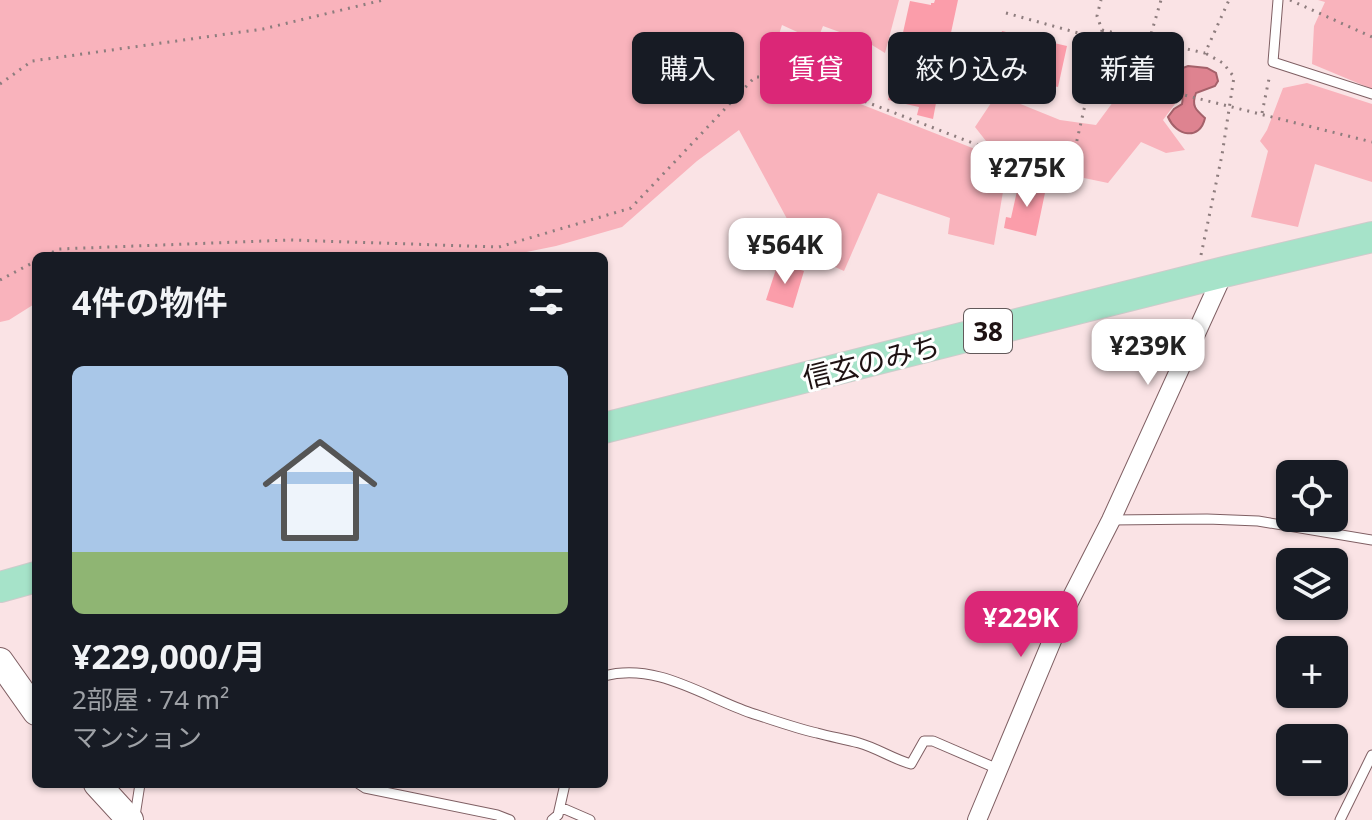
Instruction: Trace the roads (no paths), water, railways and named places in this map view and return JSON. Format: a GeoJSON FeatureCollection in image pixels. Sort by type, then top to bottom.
{"type":"FeatureCollection","features":[{"type":"Feature","properties":{"kind":"main road","name":"信玄のみち"},"geometry":{"type":"LineString","coordinates":[[608,427],[1372,237]]}},
{"type":"Feature","properties":{"kind":"main road"},"geometry":{"type":"LineString","coordinates":[[0,587],[32,578]]}},
{"type":"Feature","properties":{"kind":"street"},"geometry":{"type":"LineString","coordinates":[[977,820],[1064,612],[1111,520],[1210,275]]}},
{"type":"Feature","properties":{"kind":"street"},"geometry":{"type":"LineString","coordinates":[[0,661],[32,706]]}},
{"type":"Feature","properties":{"kind":"street"},"geometry":{"type":"LineString","coordinates":[[101,788],[132,820]]}},
{"type":"Feature","properties":{"kind":"lane"},"geometry":{"type":"LineString","coordinates":[[1278,0],[1273,62],[1372,94]]}},
{"type":"Feature","properties":{"kind":"lane"},"geometry":{"type":"LineString","coordinates":[[1111,520],[1258,521],[1372,540]]}},
{"type":"Feature","properties":{"kind":"lane"},"geometry":{"type":"LineString","coordinates":[[608,675],[662,676],[748,712],[813,733],[856,742],[902,762],[911,764],[924,741],[933,741],[998,769]]}},
{"type":"Feature","properties":{"kind":"lane"},"geometry":{"type":"LineString","coordinates":[[1340,820],[1372,755]]}},
{"type":"Feature","properties":{"kind":"lane"},"geometry":{"type":"LineString","coordinates":[[132,820],[139,788]]}},
{"type":"Feature","properties":{"kind":"lane"},"geometry":{"type":"LineString","coordinates":[[365,788],[510,820]]}},
{"type":"Feature","properties":{"kind":"lane"},"geometry":{"type":"LineString","coordinates":[[552,820],[558,815],[564,788]]}},
{"type":"Feature","properties":{"kind":"lane"},"geometry":{"type":"LineString","coordinates":[[560,807],[590,820]]}}]}
